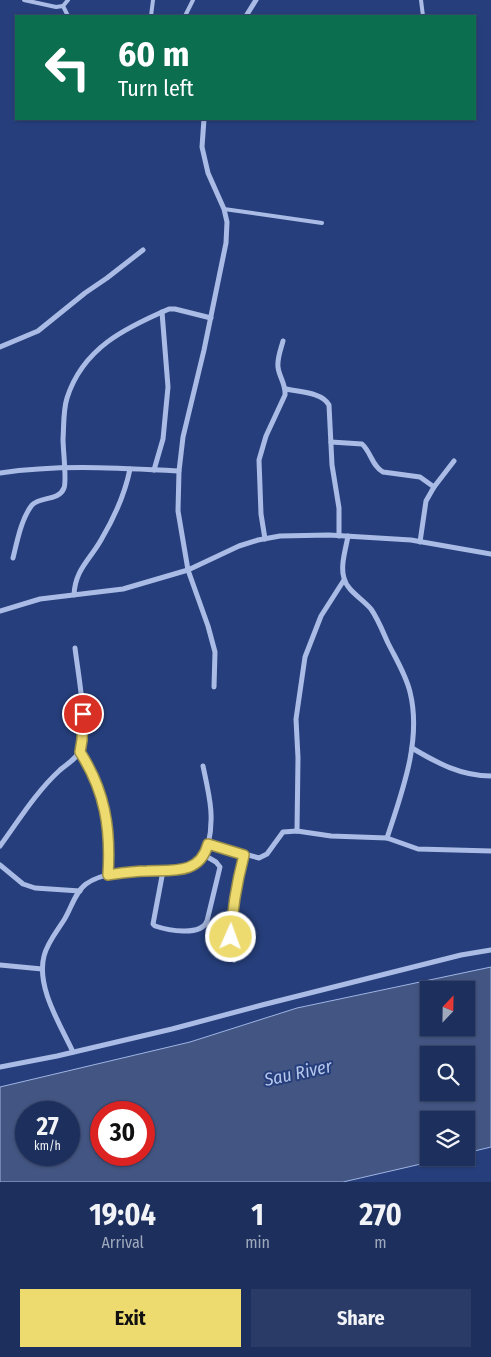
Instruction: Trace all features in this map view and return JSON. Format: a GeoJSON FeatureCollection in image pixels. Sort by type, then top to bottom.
{"type":"FeatureCollection","features":[{"type":"Feature","properties":{"kind":"street"},"geometry":{"type":"LineString","coordinates":[[247,15],[256,0]]}},
{"type":"Feature","properties":{"kind":"street"},"geometry":{"type":"LineString","coordinates":[[204,120],[202,147],[208,173],[224,209],[227,222],[226,243],[211,318],[183,437],[179,471],[178,511],[188,570],[212,640],[215,659],[214,686]]}},
{"type":"Feature","properties":{"kind":"street"},"geometry":{"type":"LineString","coordinates":[[0,347],[38,331],[143,250]]}},
{"type":"Feature","properties":{"kind":"street"},"geometry":{"type":"LineString","coordinates":[[12,558],[22,527],[33,504],[40,499],[60,494],[64,490],[66,482],[64,467],[64,412],[75,378],[87,361],[106,341],[162,312],[175,309],[211,318]]}},
{"type":"Feature","properties":{"kind":"street"},"geometry":{"type":"LineString","coordinates":[[154,470],[163,439],[168,387],[162,312]]}},
{"type":"Feature","properties":{"kind":"street"},"geometry":{"type":"LineString","coordinates":[[265,539],[261,514],[259,460],[266,436],[285,395],[286,389],[278,367],[278,358],[283,341]]}},
{"type":"Feature","properties":{"kind":"street"},"geometry":{"type":"LineString","coordinates":[[286,389],[318,396],[328,402],[332,465],[339,508],[339,536]]}},
{"type":"Feature","properties":{"kind":"street"},"geometry":{"type":"LineString","coordinates":[[331,442],[362,444],[366,447],[378,470],[420,477],[434,487]]}},
{"type":"Feature","properties":{"kind":"street"},"geometry":{"type":"LineString","coordinates":[[420,542],[426,501],[454,461]]}},
{"type":"Feature","properties":{"kind":"street"},"geometry":{"type":"LineString","coordinates":[[0,473],[64,467],[179,471]]}},
{"type":"Feature","properties":{"kind":"street"},"geometry":{"type":"LineString","coordinates":[[74,595],[75,581],[106,531],[125,492],[130,469]]}},
{"type":"Feature","properties":{"kind":"street"},"geometry":{"type":"LineString","coordinates":[[0,611],[40,599],[123,588],[188,570],[239,546],[280,536],[348,536],[420,542],[491,554]]}},
{"type":"Feature","properties":{"kind":"street"},"geometry":{"type":"LineString","coordinates":[[348,536],[343,568],[344,580],[371,609],[402,672],[410,691],[412,706],[412,748],[387,838]]}},
{"type":"Feature","properties":{"kind":"street"},"geometry":{"type":"LineString","coordinates":[[297,831],[298,758],[296,719],[305,657],[322,616],[344,580]]}},
{"type":"Feature","properties":{"kind":"street"},"geometry":{"type":"LineString","coordinates":[[0,846],[51,779],[80,752],[83,714],[75,648]]}},
{"type":"Feature","properties":{"kind":"street"},"geometry":{"type":"LineString","coordinates":[[412,748],[433,761],[461,772],[491,776]]}},
{"type":"Feature","properties":{"kind":"street"},"geometry":{"type":"LineString","coordinates":[[80,752],[98,784],[104,807],[110,847],[108,875]]}},
{"type":"Feature","properties":{"kind":"street"},"geometry":{"type":"LineString","coordinates":[[73,1052],[46,993],[42,969],[44,956],[50,942],[85,885],[108,875],[128,871],[183,869],[194,866],[204,855],[212,824],[212,809],[203,766]]}},
{"type":"Feature","properties":{"kind":"street"},"geometry":{"type":"LineString","coordinates":[[208,844],[254,858],[263,857],[283,832],[297,831],[331,836],[387,838],[418,849],[491,850]]}},
{"type":"Feature","properties":{"kind":"street"},"geometry":{"type":"LineString","coordinates":[[163,871],[153,924],[174,931],[203,927],[208,921],[220,867],[216,862],[204,855]]}},
{"type":"Feature","properties":{"kind":"street"},"geometry":{"type":"LineString","coordinates":[[234,960],[231,937],[232,910],[244,855]]}},
{"type":"Feature","properties":{"kind":"street"},"geometry":{"type":"LineString","coordinates":[[0,865],[23,884],[35,888],[80,891]]}},
{"type":"Feature","properties":{"kind":"street"},"geometry":{"type":"LineString","coordinates":[[0,1067],[172,1029],[262,1005],[491,950]]}},
{"type":"Feature","properties":{"kind":"street"},"geometry":{"type":"LineString","coordinates":[[0,965],[42,969]]}},
{"type":"Feature","properties":{"kind":"lane"},"geometry":{"type":"LineString","coordinates":[[24,0],[63,6]]}},
{"type":"Feature","properties":{"kind":"lane"},"geometry":{"type":"LineString","coordinates":[[63,6],[68,0]]}},
{"type":"Feature","properties":{"kind":"lane"},"geometry":{"type":"LineString","coordinates":[[151,15],[153,0]]}},
{"type":"Feature","properties":{"kind":"lane"},"geometry":{"type":"LineString","coordinates":[[186,15],[193,0]]}},
{"type":"Feature","properties":{"kind":"lane"},"geometry":{"type":"LineString","coordinates":[[421,0],[423,15]]}},
{"type":"Feature","properties":{"kind":"lane"},"geometry":{"type":"LineString","coordinates":[[63,6],[68,15]]}},
{"type":"Feature","properties":{"kind":"lane"},"geometry":{"type":"LineString","coordinates":[[224,209],[322,223]]}},
{"type":"Feature","properties":{"kind":"water","name":"Sau River"},"geometry":{"type":"Polygon","coordinates":[[[491,967],[491,1147],[475,1151],[475,1111],[420,1111],[420,1164],[343,1182],[0,1182],[0,1087],[190,1042],[297,1008],[420,982],[420,1036],[475,1036],[475,981],[425,981],[491,967]]]}},
{"type":"Feature","properties":{"kind":"route"},"geometry":{"type":"LineString","coordinates":[[83,714],[82,747],[80,752],[98,784],[104,807],[110,847],[108,875],[128,871],[169,871],[194,866],[201,860],[208,844],[244,855],[232,910],[231,937]]}}]}
